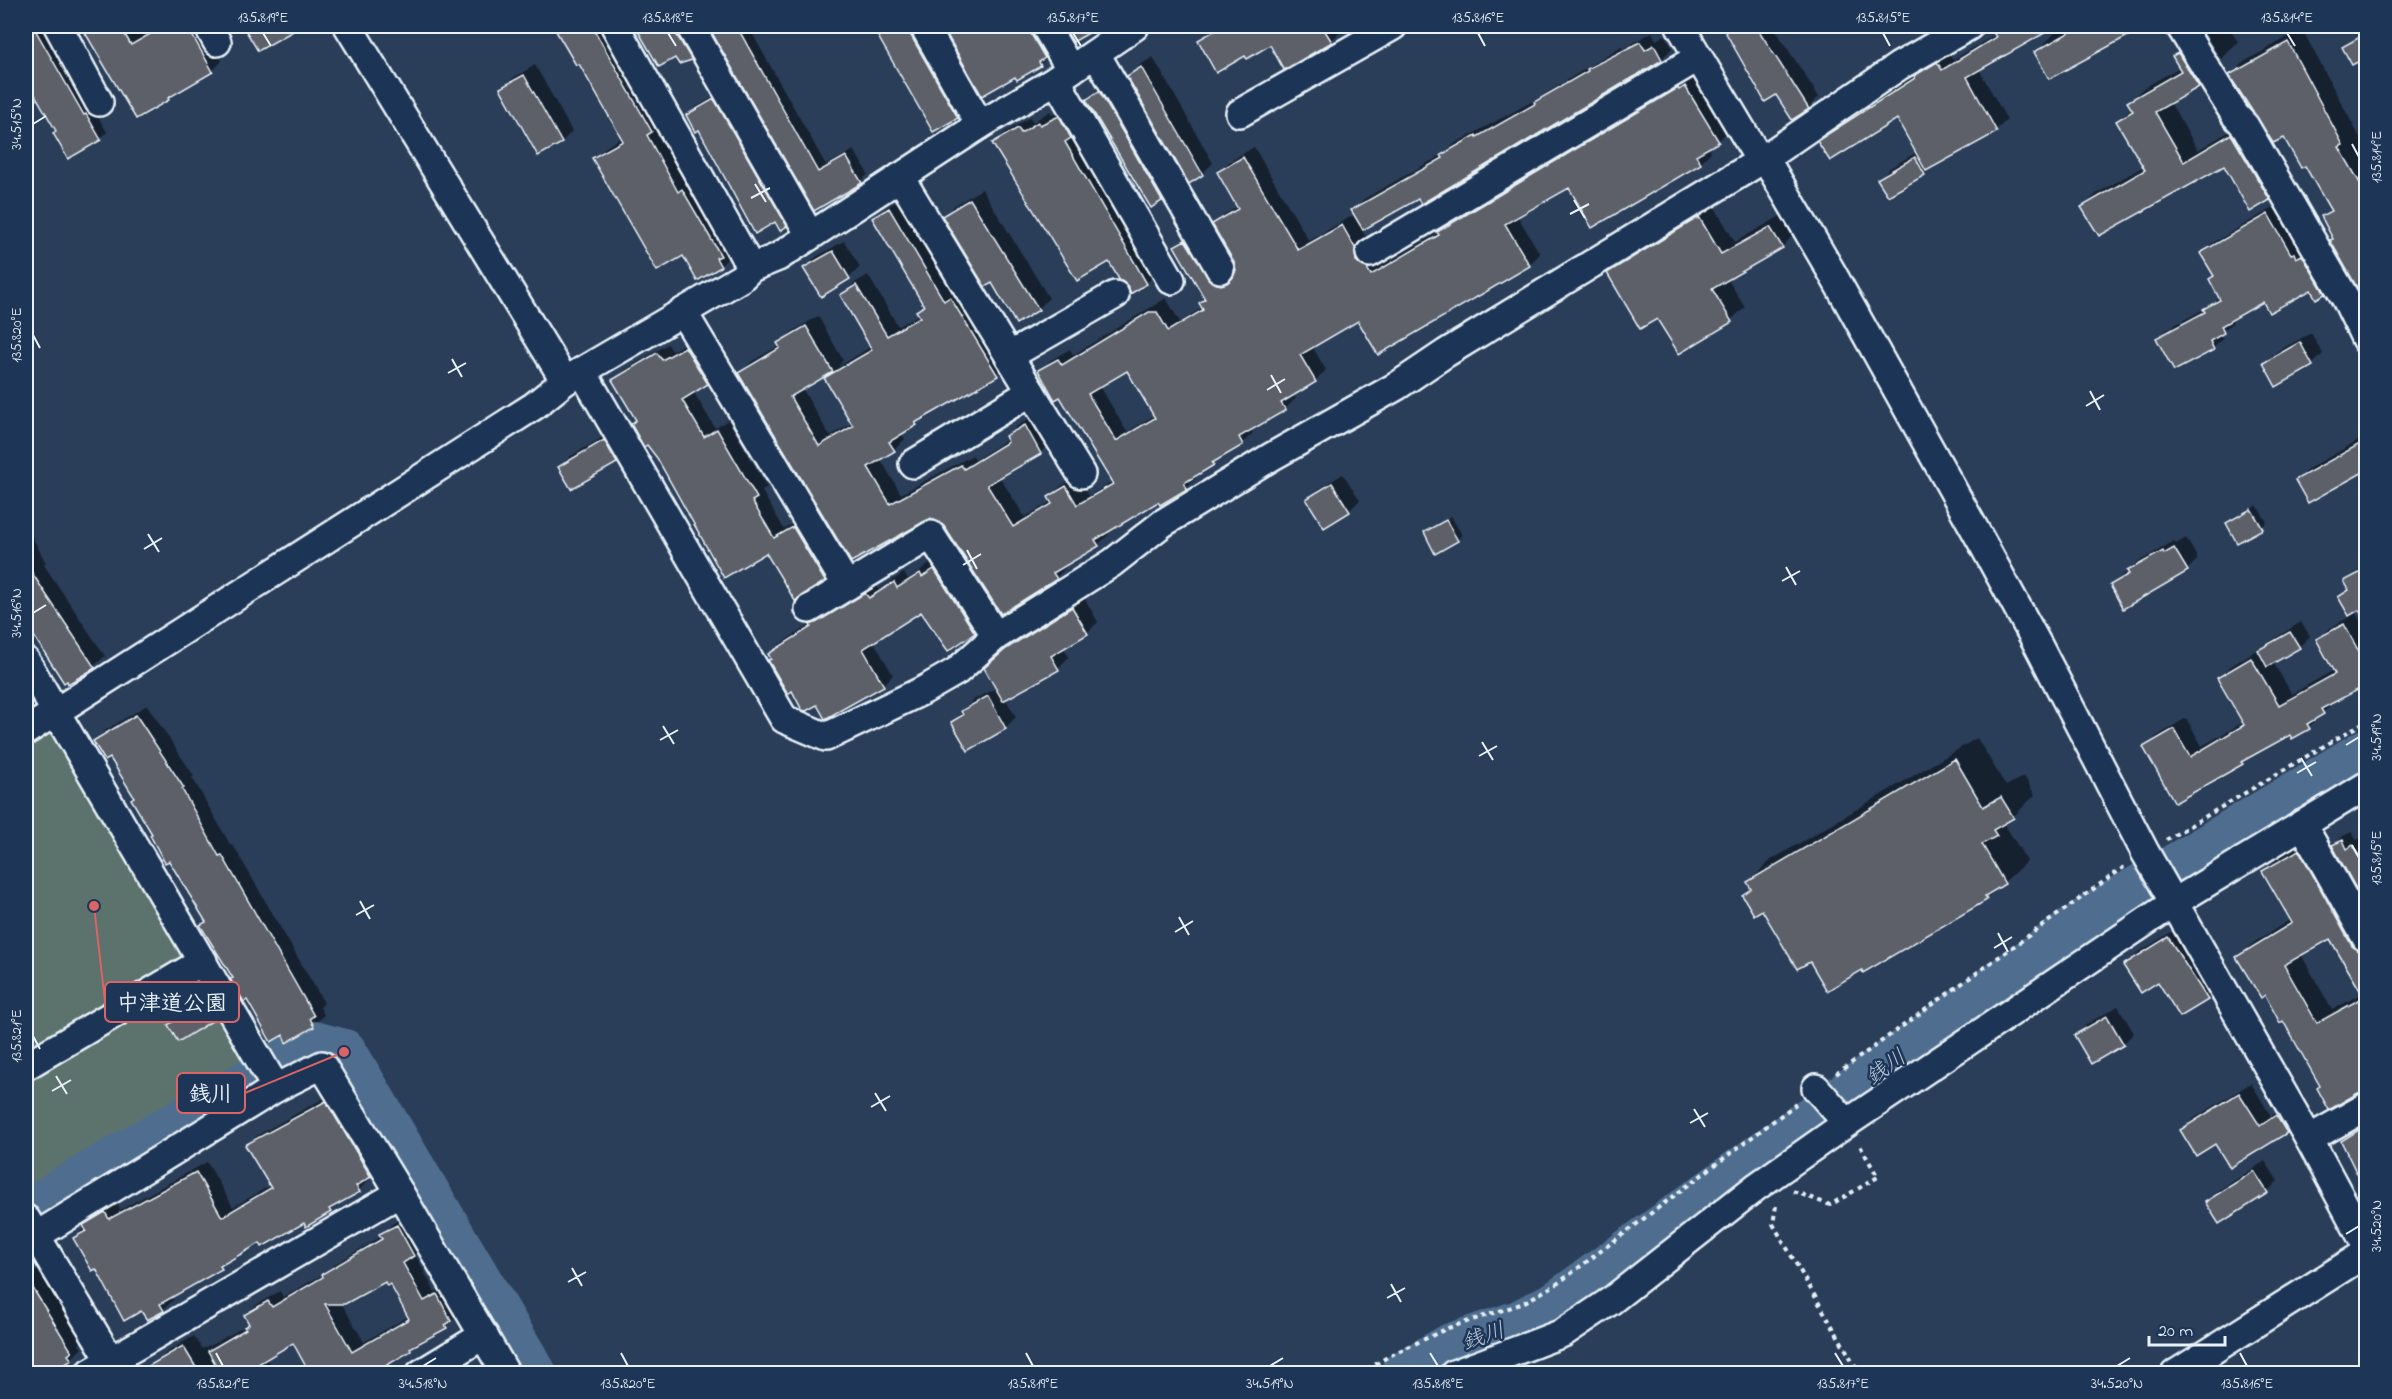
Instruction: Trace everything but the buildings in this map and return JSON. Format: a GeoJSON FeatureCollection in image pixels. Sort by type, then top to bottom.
{"type":"FeatureCollection","features":[{"type":"Feature","properties":{"kind":"street"},"geometry":{"type":"LineString","coordinates":[[58,26],[99,102]]}},
{"type":"Feature","properties":{"kind":"street"},"geometry":{"type":"LineString","coordinates":[[348,26],[573,376],[784,719],[826,736],[924,690],[949,675],[996,636],[1112,563],[1163,523],[1271,457],[1397,386],[1446,353],[1765,158],[1899,66],[1969,26]]}},
{"type":"Feature","properties":{"kind":"street"},"geometry":{"type":"LineString","coordinates":[[615,26],[751,268]]}},
{"type":"Feature","properties":{"kind":"street"},"geometry":{"type":"LineString","coordinates":[[690,26],[810,236]]}},
{"type":"Feature","properties":{"kind":"street"},"geometry":{"type":"LineString","coordinates":[[924,26],[980,125]]}},
{"type":"Feature","properties":{"kind":"street"},"geometry":{"type":"LineString","coordinates":[[1045,26],[1063,75],[1171,280]]}},
{"type":"Feature","properties":{"kind":"street"},"geometry":{"type":"LineString","coordinates":[[26,731],[205,614],[534,406],[573,376],[741,278],[751,268],[778,257],[980,125],[1096,54],[1135,26]]}},
{"type":"Feature","properties":{"kind":"street"},"geometry":{"type":"LineString","coordinates":[[1240,113],[1394,26]]}},
{"type":"Feature","properties":{"kind":"street"},"geometry":{"type":"LineString","coordinates":[[1680,26],[1755,152],[1765,158],[1831,272],[2045,657],[2147,854],[2367,1245]]}},
{"type":"Feature","properties":{"kind":"street"},"geometry":{"type":"LineString","coordinates":[[2180,26],[2235,115],[2245,126],[2344,296],[2367,340]]}},
{"type":"Feature","properties":{"kind":"street"},"geometry":{"type":"LineString","coordinates":[[1096,54],[1220,270]]}},
{"type":"Feature","properties":{"kind":"street"},"geometry":{"type":"LineString","coordinates":[[1370,254],[1699,57]]}},
{"type":"Feature","properties":{"kind":"street"},"geometry":{"type":"LineString","coordinates":[[900,177],[1081,474]]}},
{"type":"Feature","properties":{"kind":"street"},"geometry":{"type":"LineString","coordinates":[[1009,356],[1115,295]]}},
{"type":"Feature","properties":{"kind":"street"},"geometry":{"type":"LineString","coordinates":[[683,312],[847,586]]}},
{"type":"Feature","properties":{"kind":"street"},"geometry":{"type":"LineString","coordinates":[[913,465],[1031,392]]}},
{"type":"Feature","properties":{"kind":"street"},"geometry":{"type":"LineString","coordinates":[[809,609],[931,535],[996,636]]}},
{"type":"Feature","properties":{"kind":"street"},"geometry":{"type":"LineString","coordinates":[[26,661],[269,1077]]}},
{"type":"Feature","properties":{"kind":"street"},"geometry":{"type":"LineString","coordinates":[[1454,1374],[1563,1333],[1612,1300],[1843,1120],[2173,898],[2367,786]]}},
{"type":"Feature","properties":{"kind":"street"},"geometry":{"type":"LineString","coordinates":[[2302,824],[2363,923]]}},
{"type":"Feature","properties":{"kind":"street"},"geometry":{"type":"LineString","coordinates":[[26,1066],[203,961]]}},
{"type":"Feature","properties":{"kind":"street"},"geometry":{"type":"LineString","coordinates":[[400,1193],[106,1369],[54,1264],[29,1232],[269,1077],[322,1065],[400,1193],[506,1374]]}},
{"type":"Feature","properties":{"kind":"street"},"geometry":{"type":"LineString","coordinates":[[1818,1090],[1843,1120]]}},
{"type":"Feature","properties":{"kind":"street"},"geometry":{"type":"LineString","coordinates":[[2309,1139],[2367,1107]]}},
{"type":"Feature","properties":{"kind":"street"},"geometry":{"type":"LineString","coordinates":[[2175,1374],[2367,1253]]}},
{"type":"Feature","properties":{"kind":"street"},"geometry":{"type":"LineString","coordinates":[[420,1374],[484,1335]]}},
{"type":"Feature","properties":{"kind":"path"},"geometry":{"type":"LineString","coordinates":[[1360,1374],[1389,1356],[1448,1328],[1521,1304],[1557,1284],[1818,1090],[2147,854],[2367,721]]}},
{"type":"Feature","properties":{"kind":"path"},"geometry":{"type":"LineString","coordinates":[[1784,1195],[1791,1191],[1830,1205],[1878,1177],[1843,1120]]}},
{"type":"Feature","properties":{"kind":"path"},"geometry":{"type":"LineString","coordinates":[[1777,1199],[1773,1224],[1860,1374]]}},
{"type":"Feature","properties":{"kind":"green space"},"geometry":{"type":"Polygon","coordinates":[[[57,729],[257,1065],[30,1200],[26,1193],[26,747],[57,729]]]}},
{"type":"Feature","properties":{"kind":"waterway","name":"銭川"},"geometry":{"type":"LineString","coordinates":[[1403,1374],[1451,1346],[1519,1323],[1559,1302],[2093,916],[2366,752]]}},
{"type":"Feature","properties":{"kind":"waterway","name":"銭川"},"geometry":{"type":"LineString","coordinates":[[26,1215],[56,1194],[314,1044],[344,1052],[534,1374]]}},
{"type":"Feature","properties":{"kind":"place","name":"中津道公園"},"geometry":{"type":"Point","coordinates":[94,906]}},
{"type":"Feature","properties":{"kind":"place","name":"銭川"},"geometry":{"type":"Point","coordinates":[344,1052]}}]}
